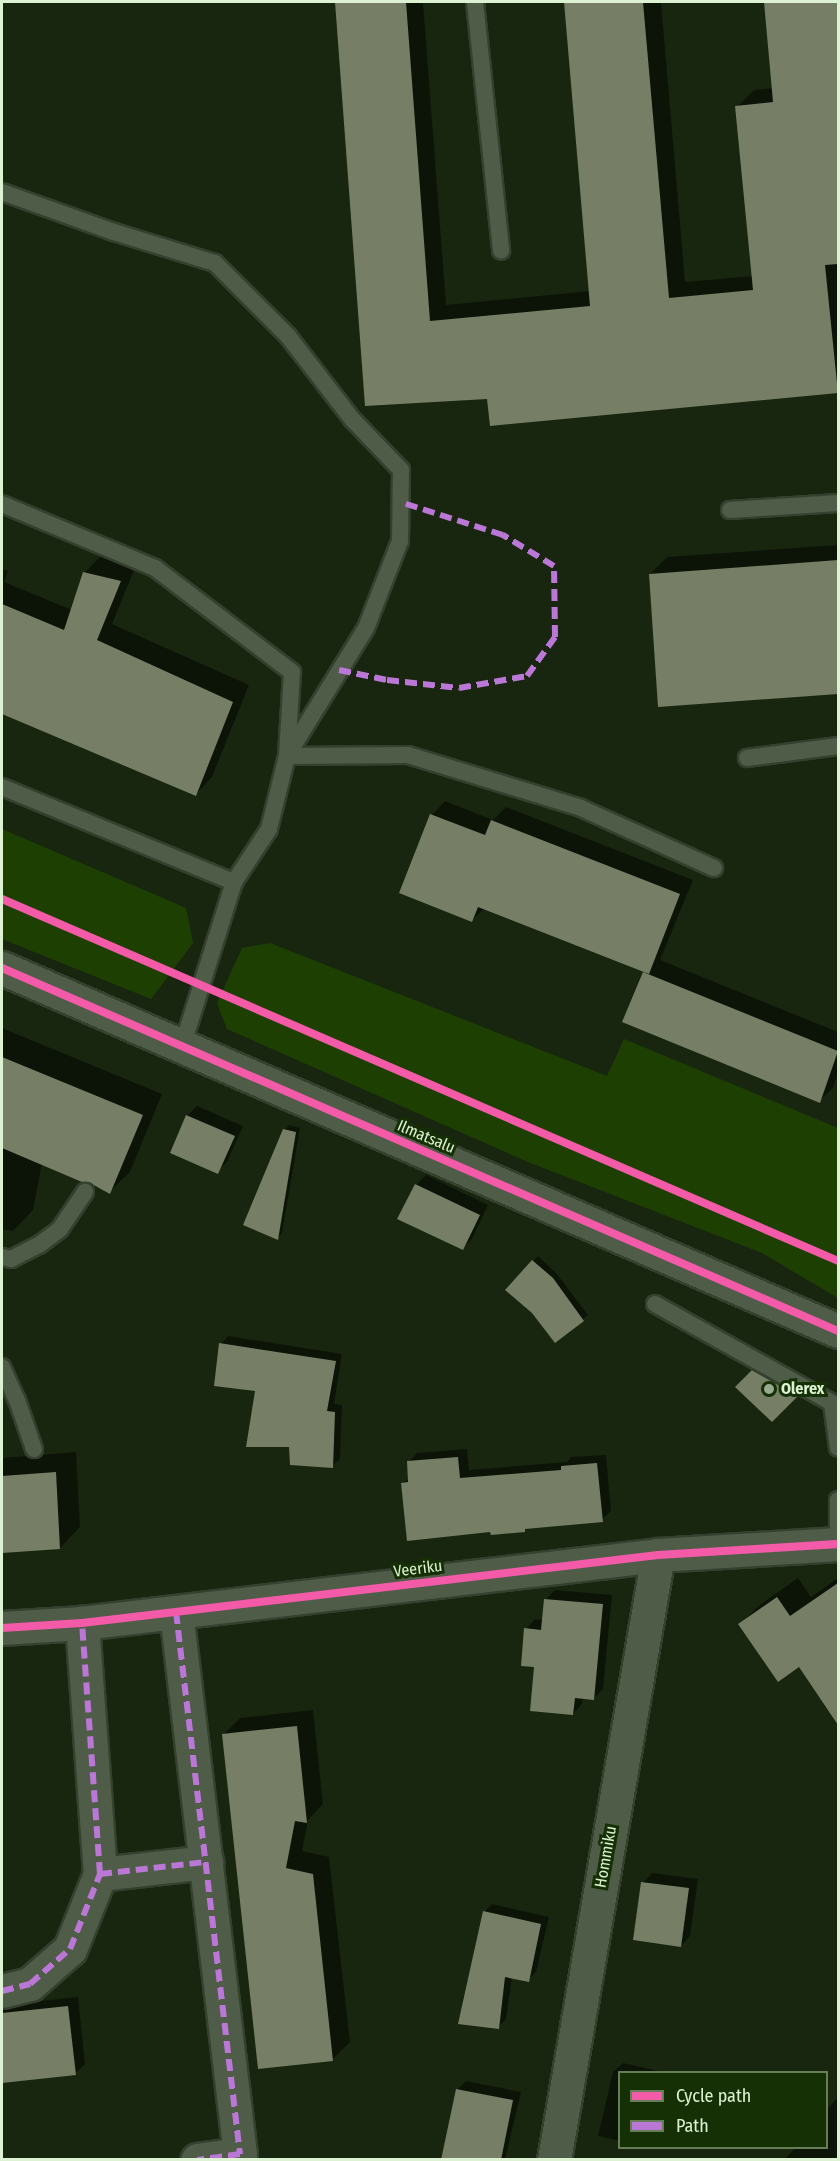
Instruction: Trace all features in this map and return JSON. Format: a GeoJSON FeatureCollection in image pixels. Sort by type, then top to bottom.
{"type":"FeatureCollection","features":[{"type":"Feature","properties":{"kind":"street","name":"Ilmatsalu"},"geometry":{"type":"LineString","coordinates":[[2,968],[838,1331]]}},
{"type":"Feature","properties":{"kind":"street","name":"Veeriku"},"geometry":{"type":"LineString","coordinates":[[2,1628],[82,1623],[658,1555],[838,1544]]}},
{"type":"Feature","properties":{"kind":"street","name":"Hommiku"},"geometry":{"type":"LineString","coordinates":[[554,2160],[658,1555]]}},
{"type":"Feature","properties":{"kind":"street"},"geometry":{"type":"LineString","coordinates":[[176,1612],[240,2154],[197,2160]]}},
{"type":"Feature","properties":{"kind":"street"},"geometry":{"type":"LineString","coordinates":[[2,1991],[30,1984],[70,1948],[100,1874],[82,1623]]}},
{"type":"Feature","properties":{"kind":"street"},"geometry":{"type":"LineString","coordinates":[[100,1874],[206,1862]]}},
{"type":"Feature","properties":{"kind":"lane"},"geometry":{"type":"LineString","coordinates":[[475,2],[501,251]]}},
{"type":"Feature","properties":{"kind":"lane"},"geometry":{"type":"LineString","coordinates":[[2,192],[114,232],[215,263],[288,336],[352,419],[401,470],[400,541],[366,628],[286,756]]}},
{"type":"Feature","properties":{"kind":"lane"},"geometry":{"type":"LineString","coordinates":[[730,510],[838,503]]}},
{"type":"Feature","properties":{"kind":"lane"},"geometry":{"type":"LineString","coordinates":[[2,504],[155,568],[292,672],[286,756],[269,829],[234,882],[182,1047]]}},
{"type":"Feature","properties":{"kind":"lane"},"geometry":{"type":"LineString","coordinates":[[747,758],[838,746]]}},
{"type":"Feature","properties":{"kind":"lane"},"geometry":{"type":"LineString","coordinates":[[286,756],[408,755],[581,808],[714,868]]}},
{"type":"Feature","properties":{"kind":"lane"},"geometry":{"type":"LineString","coordinates":[[2,787],[234,882]]}},
{"type":"Feature","properties":{"kind":"lane"},"geometry":{"type":"LineString","coordinates":[[2,1257],[11,1259],[39,1245],[60,1229],[85,1192]]}},
{"type":"Feature","properties":{"kind":"lane"},"geometry":{"type":"LineString","coordinates":[[655,1304],[832,1403],[838,1448]]}},
{"type":"Feature","properties":{"kind":"lane"},"geometry":{"type":"LineString","coordinates":[[2,1367],[17,1400],[34,1449]]}},
{"type":"Feature","properties":{"kind":"lane"},"geometry":{"type":"LineString","coordinates":[[838,1500],[838,1526]]}},
{"type":"Feature","properties":{"kind":"green space"},"geometry":{"type":"Polygon","coordinates":[[[2,829],[186,908],[193,943],[151,999],[2,939],[2,829]]]}},
{"type":"Feature","properties":{"kind":"green space"},"geometry":{"type":"Polygon","coordinates":[[[270,943],[607,1076],[624,1039],[838,1128],[838,1298],[762,1253],[528,1162],[227,1029],[217,1003],[242,948],[270,943]]]}},
{"type":"Feature","properties":{"kind":"building"},"geometry":{"type":"Polygon","coordinates":[[[335,2],[406,2],[430,321],[590,306],[564,2],[643,2],[669,298],[753,290],[735,106],[773,102],[764,2],[838,2],[838,264],[825,265],[838,393],[490,426],[487,399],[365,406],[335,2]]]}},
{"type":"Feature","properties":{"kind":"building"},"geometry":{"type":"Polygon","coordinates":[[[838,560],[838,694],[658,707],[649,574],[838,560]]]}},
{"type":"Feature","properties":{"kind":"building"},"geometry":{"type":"Polygon","coordinates":[[[83,572],[121,581],[97,640],[233,702],[196,796],[2,714],[2,604],[64,630],[83,572]]]}},
{"type":"Feature","properties":{"kind":"building"},"geometry":{"type":"Polygon","coordinates":[[[430,814],[485,835],[491,820],[680,894],[649,974],[478,907],[472,922],[399,893],[430,814]]]}},
{"type":"Feature","properties":{"kind":"building"},"geometry":{"type":"Polygon","coordinates":[[[643,972],[838,1051],[820,1103],[622,1022],[643,972]]]}},
{"type":"Feature","properties":{"kind":"building"},"geometry":{"type":"Polygon","coordinates":[[[2,1057],[143,1115],[110,1194],[90,1183],[82,1182],[2,1148],[2,1057]]]}},
{"type":"Feature","properties":{"kind":"building"},"geometry":{"type":"Polygon","coordinates":[[[186,1115],[235,1136],[218,1174],[170,1153],[186,1115]]]}},
{"type":"Feature","properties":{"kind":"building"},"geometry":{"type":"Polygon","coordinates":[[[283,1129],[296,1132],[278,1240],[243,1225],[283,1129]]]}},
{"type":"Feature","properties":{"kind":"building"},"geometry":{"type":"Polygon","coordinates":[[[415,1184],[480,1215],[463,1250],[397,1219],[415,1184]]]}},
{"type":"Feature","properties":{"kind":"building"},"geometry":{"type":"Polygon","coordinates":[[[532,1260],[553,1278],[584,1321],[555,1343],[532,1313],[505,1290],[532,1260]]]}},
{"type":"Feature","properties":{"kind":"building"},"geometry":{"type":"Polygon","coordinates":[[[219,1343],[336,1361],[327,1411],[335,1412],[333,1468],[290,1465],[289,1447],[246,1447],[255,1391],[214,1386],[219,1343]]]}},
{"type":"Feature","properties":{"kind":"building","name":"Olerex"},"geometry":{"type":"Polygon","coordinates":[[[752,1370],[798,1396],[772,1422],[735,1387],[752,1370]]]}},
{"type":"Feature","properties":{"kind":"building"},"geometry":{"type":"Polygon","coordinates":[[[458,1457],[460,1478],[561,1470],[561,1466],[597,1463],[603,1522],[525,1529],[525,1532],[491,1535],[490,1532],[407,1541],[401,1483],[408,1482],[407,1461],[458,1457]]]}},
{"type":"Feature","properties":{"kind":"building"},"geometry":{"type":"Polygon","coordinates":[[[56,1472],[60,1549],[2,1553],[2,1476],[56,1472]]]}},
{"type":"Feature","properties":{"kind":"building"},"geometry":{"type":"Polygon","coordinates":[[[838,1583],[838,1725],[799,1667],[778,1682],[738,1624],[777,1597],[790,1616],[838,1583]]]}},
{"type":"Feature","properties":{"kind":"building"},"geometry":{"type":"Polygon","coordinates":[[[544,1599],[603,1604],[594,1700],[575,1698],[573,1715],[530,1711],[534,1667],[521,1666],[524,1628],[541,1630],[544,1599]]]}},
{"type":"Feature","properties":{"kind":"building"},"geometry":{"type":"Polygon","coordinates":[[[297,1726],[307,1823],[295,1821],[286,1868],[313,1874],[333,2061],[258,2069],[222,1734],[297,1726]]]}},
{"type":"Feature","properties":{"kind":"building"},"geometry":{"type":"Polygon","coordinates":[[[641,1882],[689,1888],[681,1947],[633,1940],[641,1882]]]}},
{"type":"Feature","properties":{"kind":"building"},"geometry":{"type":"Polygon","coordinates":[[[483,1911],[541,1924],[529,1982],[505,1977],[499,2029],[458,2024],[483,1911]]]}},
{"type":"Feature","properties":{"kind":"building"},"geometry":{"type":"Polygon","coordinates":[[[68,2006],[76,2075],[2,2083],[2,2013],[68,2006]]]}},
{"type":"Feature","properties":{"kind":"building"},"geometry":{"type":"Polygon","coordinates":[[[456,2089],[513,2100],[501,2160],[441,2160],[456,2089]]]}},
{"type":"Feature","properties":{"kind":"marked path"},"geometry":{"type":"LineString","coordinates":[[339,670],[387,680],[459,688],[527,676],[555,637],[554,566],[503,535],[400,502]]}},
{"type":"Feature","properties":{"kind":"marked path"},"geometry":{"type":"LineString","coordinates":[[176,1612],[240,2154],[197,2160]]}},
{"type":"Feature","properties":{"kind":"marked path"},"geometry":{"type":"LineString","coordinates":[[2,1991],[30,1984],[70,1949],[100,1874],[82,1623]]}},
{"type":"Feature","properties":{"kind":"marked path"},"geometry":{"type":"LineString","coordinates":[[100,1874],[206,1862]]}},
{"type":"Feature","properties":{"kind":"cycle path"},"geometry":{"type":"LineString","coordinates":[[2,899],[838,1261]]}},
{"type":"Feature","properties":{"kind":"cycle path"},"geometry":{"type":"LineString","coordinates":[[2,968],[838,1331]]}},
{"type":"Feature","properties":{"kind":"cycle path"},"geometry":{"type":"LineString","coordinates":[[2,1628],[82,1623],[658,1555],[838,1544]]}},
{"type":"Feature","properties":{"kind":"place","name":"Olerex"},"geometry":{"type":"Point","coordinates":[769,1389]}}]}
